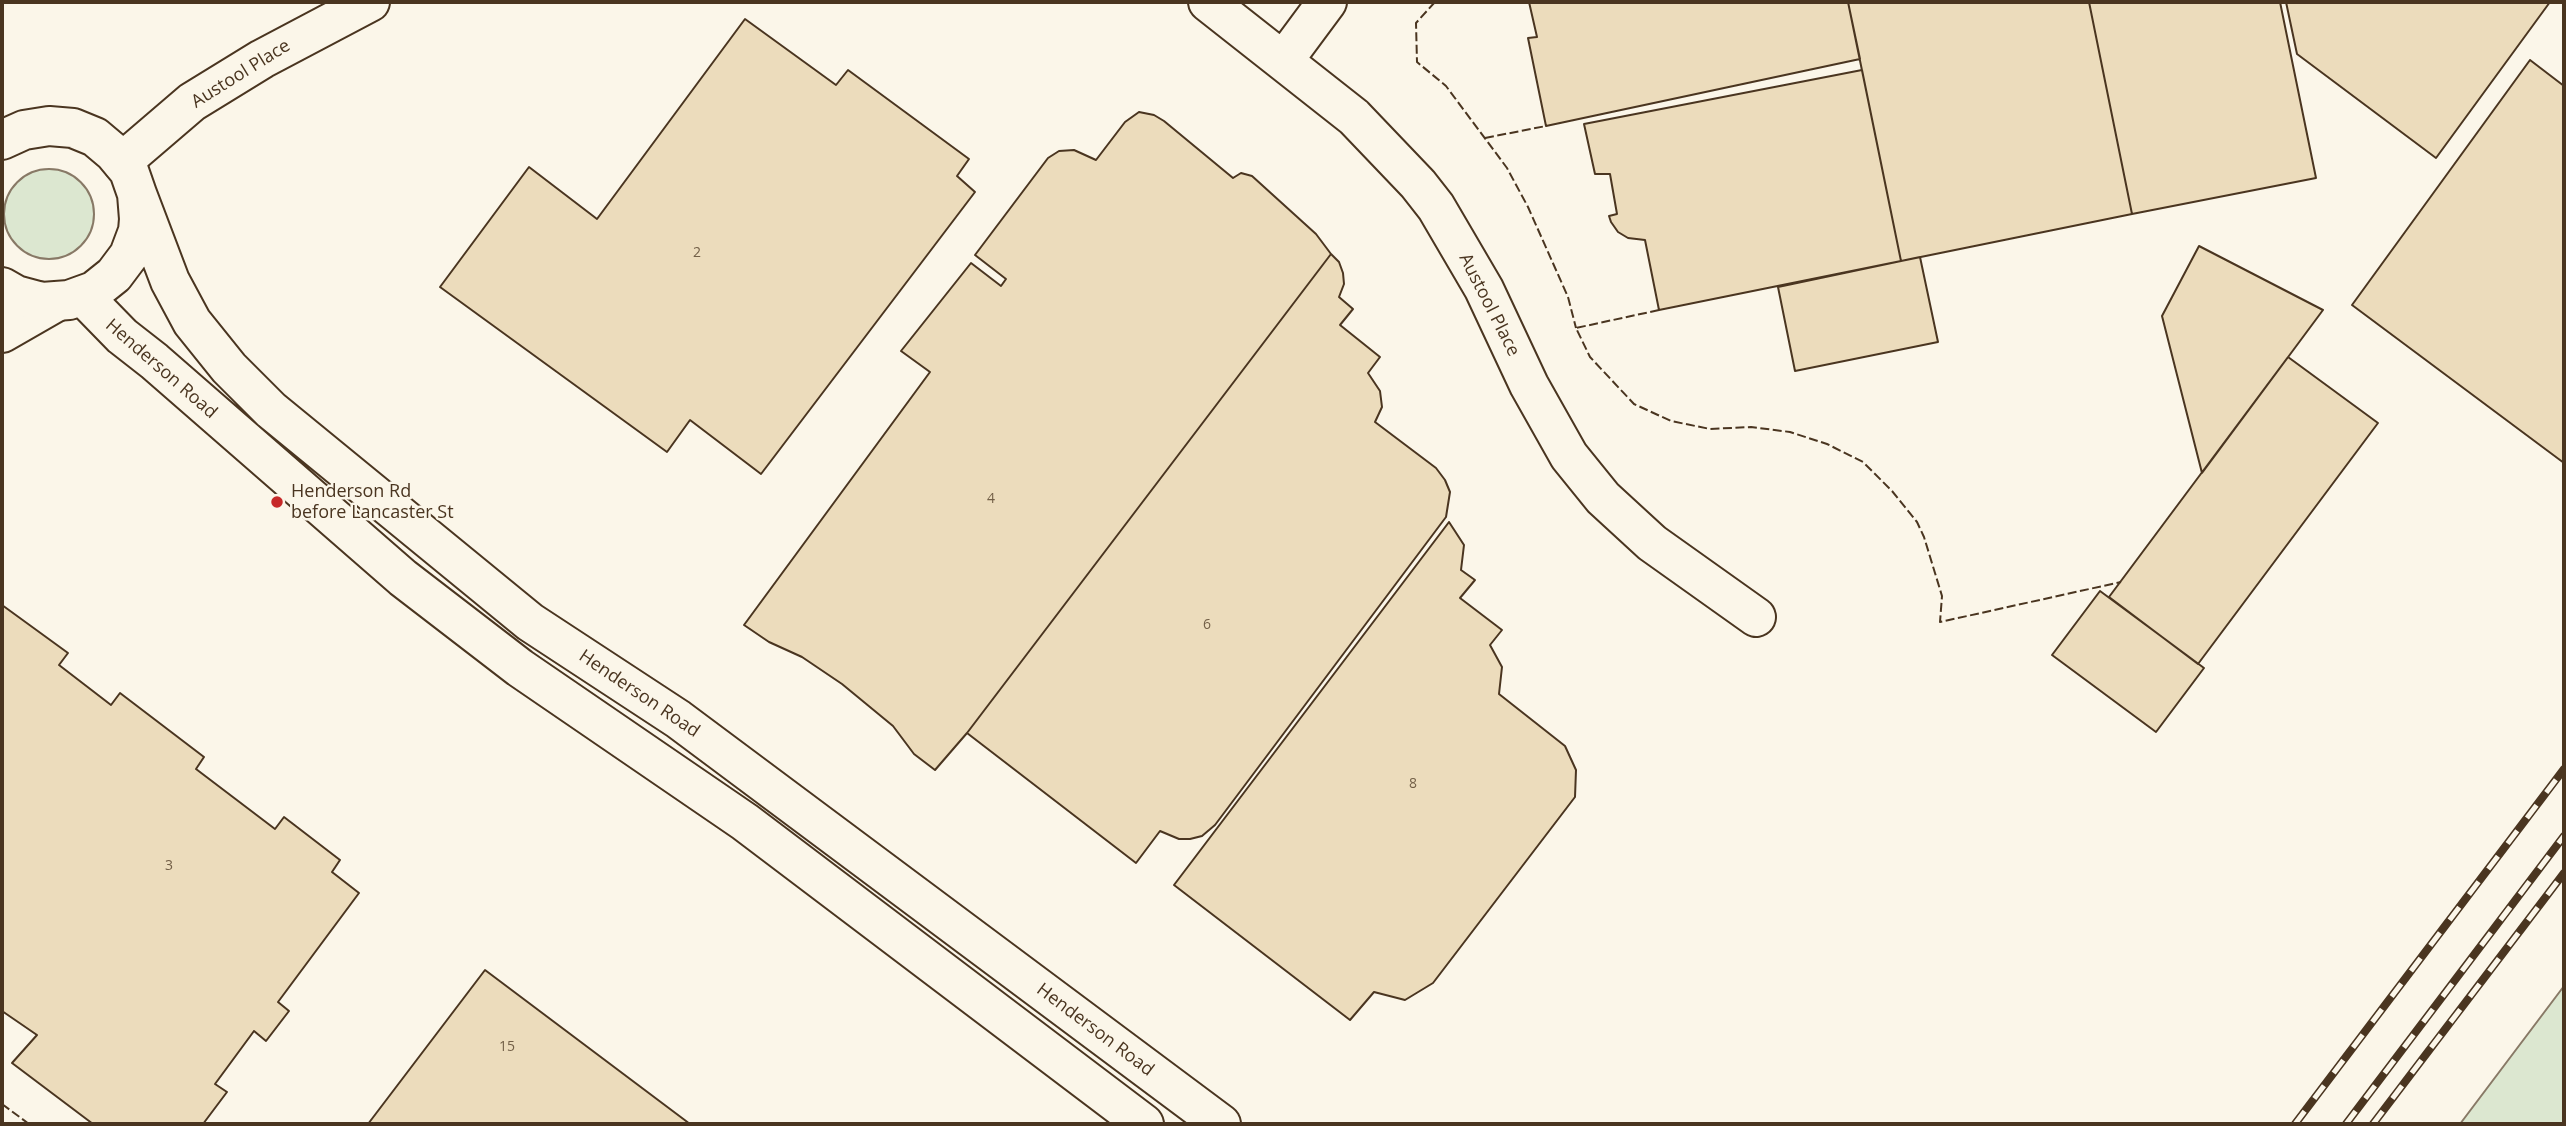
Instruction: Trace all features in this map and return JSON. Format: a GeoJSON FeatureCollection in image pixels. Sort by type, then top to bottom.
{"type":"FeatureCollection","features":[{"type":"Feature","properties":{"kind":"main road","name":"Austool Place"},"geometry":{"type":"LineString","coordinates":[[130,178],[192,102],[262,59],[370,2]]}},
{"type":"Feature","properties":{"kind":"main road","name":"Austool Place"},"geometry":{"type":"LineString","coordinates":[[1208,2],[1354,117],[1418,184],[1436,207],[1484,289],[1529,385],[1569,456],[1603,498],[1652,543],[1756,617]]}},
{"type":"Feature","properties":{"kind":"main road"},"geometry":{"type":"LineString","coordinates":[[1284,60],[1327,2]]}},
{"type":"Feature","properties":{"kind":"main road"},"geometry":{"type":"LineString","coordinates":[[2,109],[19,133],[61,126],[85,132],[106,144],[130,178],[138,231],[129,255],[105,284],[2,333]]}},
{"type":"Feature","properties":{"kind":"main road","name":"Henderson Road"},"geometry":{"type":"LineString","coordinates":[[130,178],[170,281],[192,322],[229,368],[271,410],[530,622],[678,719],[1221,1124]]}},
{"type":"Feature","properties":{"kind":"main road"},"geometry":{"type":"LineString","coordinates":[[2,287],[28,299],[69,299]]}},
{"type":"Feature","properties":{"kind":"main road","name":"Henderson Road"},"geometry":{"type":"LineString","coordinates":[[69,299],[98,314],[402,578],[520,668],[745,822],[1144,1124]]}},
{"type":"Feature","properties":{"kind":"green space"},"geometry":{"type":"Polygon","coordinates":[[[49,169],[66,172],[81,182],[91,197],[94,214],[91,231],[81,246],[66,256],[49,259],[32,256],[17,246],[7,231],[4,214],[7,197],[17,182],[32,172],[49,169]]]}},
{"type":"Feature","properties":{"kind":"green space"},"geometry":{"type":"Polygon","coordinates":[[[2564,986],[2564,1124],[2460,1124],[2564,986]]]}},
{"type":"Feature","properties":{"kind":"building"},"geometry":{"type":"Polygon","coordinates":[[[1529,2],[1848,2],[1860,59],[1546,126],[1528,38],[1537,37],[1529,2]]]}},
{"type":"Feature","properties":{"kind":"building"},"geometry":{"type":"Polygon","coordinates":[[[1848,2],[2089,2],[2132,214],[1901,261],[1848,2]]]}},
{"type":"Feature","properties":{"kind":"building"},"geometry":{"type":"Polygon","coordinates":[[[2089,2],[2280,2],[2316,178],[2132,214],[2089,2]]]}},
{"type":"Feature","properties":{"kind":"building"},"geometry":{"type":"Polygon","coordinates":[[[2286,2],[2550,2],[2436,158],[2297,54],[2286,2]]]}},
{"type":"Feature","properties":{"kind":"building"},"geometry":{"type":"Polygon","coordinates":[[[745,19],[836,85],[848,70],[969,159],[957,176],[975,192],[761,474],[690,420],[667,452],[440,287],[529,167],[597,219],[745,19]]]}},
{"type":"Feature","properties":{"kind":"building"},"geometry":{"type":"Polygon","coordinates":[[[2530,60],[2564,86],[2564,463],[2352,305],[2530,60]]]}},
{"type":"Feature","properties":{"kind":"building"},"geometry":{"type":"Polygon","coordinates":[[[1862,70],[1901,261],[1659,310],[1645,240],[1628,238],[1618,232],[1611,222],[1609,216],[1617,214],[1610,174],[1595,174],[1584,124],[1862,70]]]}},
{"type":"Feature","properties":{"kind":"building"},"geometry":{"type":"Polygon","coordinates":[[[1139,112],[1154,115],[1164,121],[1233,178],[1241,173],[1252,176],[1316,234],[1331,254],[967,733],[935,770],[914,754],[893,726],[842,684],[802,657],[769,642],[744,625],[930,372],[901,351],[971,263],[1001,286],[1006,279],[975,255],[1048,158],[1059,151],[1074,150],[1096,160],[1125,122],[1139,112]]]}},
{"type":"Feature","properties":{"kind":"building"},"geometry":{"type":"Polygon","coordinates":[[[2199,246],[2323,310],[2202,473],[2162,316],[2199,246]]]}},
{"type":"Feature","properties":{"kind":"building"},"geometry":{"type":"Polygon","coordinates":[[[1331,254],[1339,262],[1343,273],[1344,284],[1339,297],[1353,309],[1340,325],[1380,357],[1368,373],[1380,391],[1382,407],[1375,422],[1436,468],[1445,480],[1450,492],[1446,517],[1215,825],[1202,836],[1190,839],[1179,839],[1160,831],[1136,863],[967,733],[1331,254]]]}},
{"type":"Feature","properties":{"kind":"building"},"geometry":{"type":"Polygon","coordinates":[[[1920,257],[1938,342],[1795,371],[1778,287],[1920,257]]]}},
{"type":"Feature","properties":{"kind":"building"},"geometry":{"type":"Polygon","coordinates":[[[2288,357],[2378,423],[2198,664],[2109,597],[2288,357]]]}},
{"type":"Feature","properties":{"kind":"building"},"geometry":{"type":"Polygon","coordinates":[[[1449,522],[1464,545],[1461,570],[1475,580],[1460,598],[1502,630],[1490,645],[1502,667],[1499,694],[1565,746],[1576,770],[1575,797],[1433,983],[1405,1000],[1374,992],[1350,1020],[1174,885],[1449,522]]]}},
{"type":"Feature","properties":{"kind":"building"},"geometry":{"type":"Polygon","coordinates":[[[2100,591],[2204,668],[2156,732],[2052,655],[2100,591]]]}},
{"type":"Feature","properties":{"kind":"building"},"geometry":{"type":"Polygon","coordinates":[[[2,605],[68,653],[59,665],[111,705],[120,693],[204,757],[196,769],[275,829],[284,817],[340,860],[332,872],[359,893],[278,1002],[289,1011],[266,1041],[254,1031],[215,1084],[227,1092],[203,1124],[93,1124],[12,1063],[37,1035],[2,1011],[2,605]]]}},
{"type":"Feature","properties":{"kind":"building"},"geometry":{"type":"Polygon","coordinates":[[[485,970],[690,1124],[368,1124],[485,970]]]}},
{"type":"Feature","properties":{"kind":"railway"},"geometry":{"type":"LineString","coordinates":[[2295,1124],[2564,769]]}},
{"type":"Feature","properties":{"kind":"railway"},"geometry":{"type":"LineString","coordinates":[[2346,1124],[2564,836]]}},
{"type":"Feature","properties":{"kind":"railway"},"geometry":{"type":"LineString","coordinates":[[2373,1124],[2564,873]]}},
{"type":"Feature","properties":{"kind":"fence"},"geometry":{"type":"LineString","coordinates":[[1435,2],[1416,23],[1417,62],[1446,86],[1507,168],[1528,207],[1568,297],[1576,328]]}},
{"type":"Feature","properties":{"kind":"fence"},"geometry":{"type":"LineString","coordinates":[[1485,138],[1546,126]]}},
{"type":"Feature","properties":{"kind":"fence"},"geometry":{"type":"LineString","coordinates":[[1659,310],[1576,328],[1590,357],[1634,404],[1671,421],[1710,429],[1751,427],[1790,432],[1827,444],[1863,462],[1892,491],[1917,522],[1942,596],[1940,622],[2121,582]]}},
{"type":"Feature","properties":{"kind":"fence"},"geometry":{"type":"LineString","coordinates":[[2,1104],[29,1124]]}},
{"type":"Feature","properties":{"kind":"place","name":"Henderson Rd before Lancaster St"},"geometry":{"type":"Point","coordinates":[277,502]}}]}
